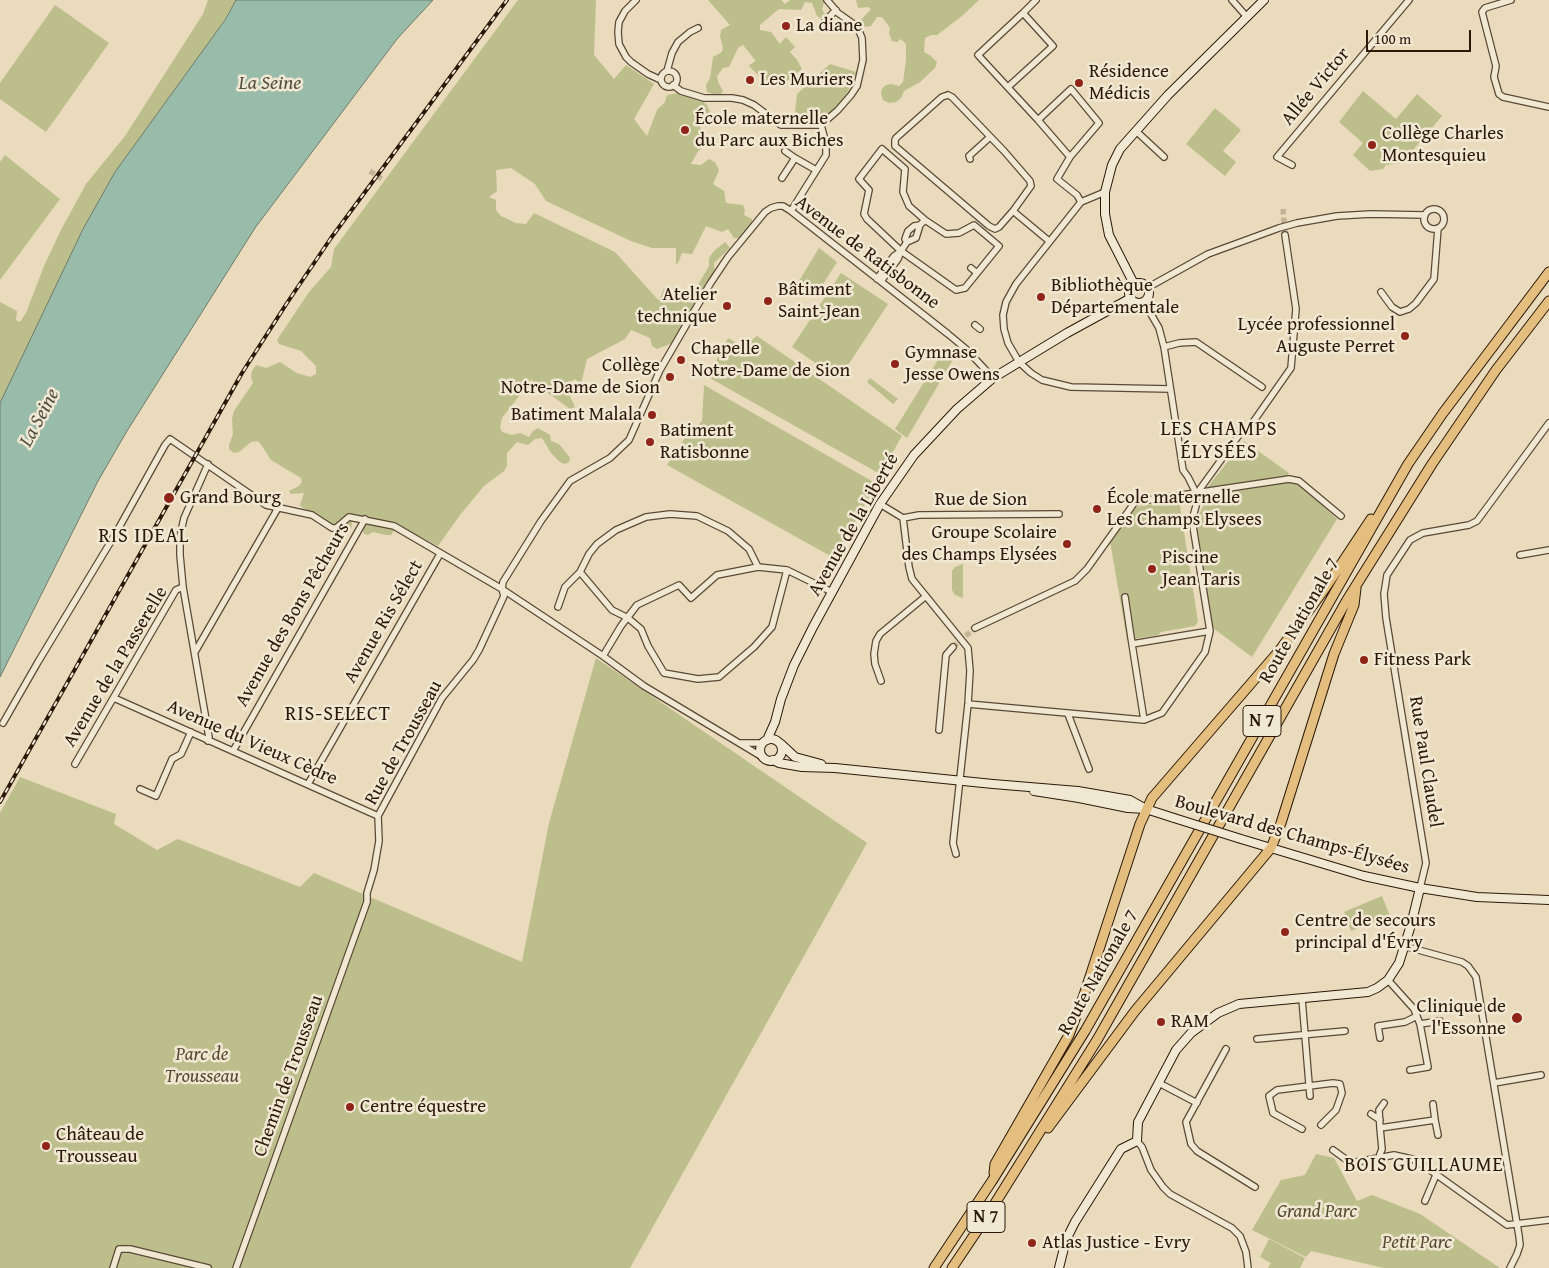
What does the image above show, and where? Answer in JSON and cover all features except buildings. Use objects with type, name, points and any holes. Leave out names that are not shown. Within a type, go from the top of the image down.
[{"type":"main road","name":"Route Nationale 7","points":[[992,1181],[1086,1031],[1408,464],[1481,360],[1549,272]]},
{"type":"main road","name":"Route Nationale 7","points":[[1019,1166],[1097,1040],[1356,587],[1432,464],[1496,370],[1549,301]]},
{"type":"main road","points":[[992,1181],[995,1164],[1069,1035],[1146,810],[1152,798],[1279,651],[1326,587],[1408,464]]},
{"type":"main road","points":[[1019,1166],[1135,1011],[1271,848],[1281,824],[1334,654],[1354,605],[1356,587]]},
{"type":"main road","name":"N 7","points":[[952,1268],[1019,1166]]},
{"type":"main road","name":"N 7","points":[[934,1268],[992,1181]]},
{"type":"street","points":[[636,0],[624,11],[618,32],[619,44],[631,62],[648,74],[661,80],[666,86],[673,85],[681,91],[704,98],[743,100],[754,105],[781,125],[821,125],[851,95],[860,75],[862,38],[859,31],[826,0]]},
{"type":"street","points":[[1036,0],[978,55],[1070,157]]},
{"type":"street","points":[[1232,0],[1247,17]]},
{"type":"street","points":[[1134,284],[1109,235],[1105,214],[1105,192],[1112,165],[1120,149],[1168,95],[1264,0]]},
{"type":"street","name":"Allée Victor","points":[[1292,165],[1277,157],[1409,0]]},
{"type":"street","points":[[1511,0],[1485,8],[1482,12],[1496,66],[1494,77],[1500,94],[1503,97],[1549,107]]},
{"type":"street","points":[[825,21],[836,10]]},
{"type":"street","points":[[1008,87],[1053,46],[1023,13]]},
{"type":"street","points":[[667,72],[672,53],[678,42],[698,28]]},
{"type":"street","points":[[661,80],[662,74],[672,72],[676,78],[673,85]]},
{"type":"street","points":[[1038,120],[1071,89],[1099,123],[1070,157],[1057,179],[1077,195],[1082,202]]},
{"type":"street","points":[[948,95],[952,97],[1030,181],[1031,186],[1012,211],[998,227],[993,228],[989,226],[897,150],[894,143],[896,138],[942,97],[948,95]]},
{"type":"street","points":[[791,211],[826,155],[821,125]]},
{"type":"street","points":[[1136,131],[1164,157]]},
{"type":"street","points":[[970,159],[969,156],[990,137]]},
{"type":"street","points":[[882,149],[905,169],[903,192],[909,206],[923,223],[946,234],[959,233],[974,225],[999,246],[965,288],[956,290],[948,280],[901,251],[864,214],[869,190],[859,179],[882,149]]},
{"type":"street","points":[[785,152],[816,170]]},
{"type":"street","points":[[782,178],[795,158]]},
{"type":"street","points":[[1105,192],[1082,202],[1016,284],[1006,302],[1003,315],[1004,329],[1008,342],[1019,362],[1042,380],[1071,387],[1170,389]]},
{"type":"street","name":"Avenue de Ratisbonne","points":[[502,589],[503,582],[570,481],[610,458],[629,440],[660,370],[710,284],[728,257],[765,212],[771,208],[784,206],[810,221],[879,280],[966,349],[993,378]]},
{"type":"street","points":[[1381,292],[1392,307],[1400,312],[1409,309],[1416,303],[1434,280],[1438,228],[1443,223],[1441,212],[1430,210],[1424,219],[1427,226],[1438,228]]},
{"type":"street","points":[[1012,211],[1049,241]]},
{"type":"street","points":[[1147,288],[1208,254],[1297,223],[1337,216],[1371,214],[1425,215]]},
{"type":"street","points":[[879,280],[894,256],[901,251],[907,242],[916,238],[923,223]]},
{"type":"street","points":[[907,242],[905,239],[908,231],[914,226],[923,223]]},
{"type":"street","points":[[1251,425],[1291,368],[1296,309],[1285,234]]},
{"type":"street","points":[[971,268],[977,273]]},
{"type":"street","points":[[1134,284],[1142,284],[1147,288],[1148,297],[1144,302],[1136,303],[1130,298],[1130,290],[1134,284]]},
{"type":"street","name":"Avenue de la Liberté","points":[[765,741],[776,722],[782,698],[794,665],[880,504],[904,467],[928,438],[957,409],[993,378],[1130,298]]},
{"type":"street","points":[[1144,302],[1159,328],[1164,347],[1183,470],[1198,491]]},
{"type":"street","points":[[948,334],[952,328]]},
{"type":"street","points":[[1164,347],[1179,343],[1196,342],[1262,387]]},
{"type":"street","name":"Rue Paul Claudel","points":[[1420,888],[1426,864],[1386,618],[1384,594],[1387,575],[1410,540],[1423,533],[1469,525],[1477,521],[1549,423]]},
{"type":"street","points":[[968,704],[1144,720],[1162,713],[1205,652],[1209,640],[1210,631],[1192,520],[1198,491],[1242,431]]},
{"type":"street","points":[[4,723],[170,439],[261,502],[278,508],[312,515],[332,528],[336,528],[349,517],[394,526],[502,589],[603,656],[644,686],[764,758],[772,760],[781,754],[780,743],[773,739],[741,743]]},
{"type":"street","points":[[208,464],[184,518],[180,536],[183,587],[208,740]]},
{"type":"street","points":[[975,628],[1074,581],[1087,569],[1135,502],[1198,491],[1289,479],[1298,481],[1341,516]]},
{"type":"street","points":[[880,504],[903,518],[912,579],[968,648],[970,671],[968,704],[953,844],[956,854]]},
{"type":"street","points":[[195,652],[278,508]]},
{"type":"street","points":[[558,607],[565,587],[580,572],[589,554],[597,544],[616,530],[646,517],[670,514],[697,516],[728,531],[749,548],[758,567]]},
{"type":"street","name":"Rue de Sion","points":[[903,518],[919,515],[1059,514]]},
{"type":"street","name":"Avenue des Bons Pêcheurs","points":[[233,751],[365,519]]},
{"type":"street","points":[[1520,555],[1549,550]]},
{"type":"street","name":"Avenue Ris Sélect","points":[[308,784],[440,554]]},
{"type":"street","points":[[603,656],[621,626],[638,605],[680,585],[691,598],[717,575],[758,567],[787,570],[832,592]]},
{"type":"street","points":[[580,572],[612,610],[628,618],[641,629],[648,646],[664,673],[698,679],[719,677],[754,647],[772,627],[787,570]]},
{"type":"street","name":"Avenue de la Passerelle","points":[[75,764],[176,590],[183,587]]},
{"type":"street","name":"Rue de Trousseau","points":[[367,893],[374,870],[379,841],[378,816],[442,698],[479,650],[504,596],[502,589]]},
{"type":"street","points":[[881,680],[875,664],[876,642],[880,634],[926,596]]},
{"type":"street","points":[[1125,597],[1144,720]]},
{"type":"street","points":[[1132,644],[1210,631]]},
{"type":"street","points":[[939,730],[946,656],[954,647]]},
{"type":"street","name":"Avenue du Vieux Cèdre","points":[[114,698],[378,816]]},
{"type":"street","points":[[1068,714],[1089,769]]},
{"type":"street","name":"Avenue de la Liberté","points":[[776,722],[780,743]]},
{"type":"street","points":[[140,790],[156,796],[172,759],[181,754],[191,732]]},
{"type":"street","points":[[764,758],[760,750],[765,741]]},
{"type":"street","name":"Boulevard des Champs-Élysées","points":[[780,743],[795,757],[835,768]]},
{"type":"street","name":"Boulevard des Champs-Élysées","points":[[772,760],[779,763],[802,766],[1078,791],[1130,800],[1146,810],[1364,876],[1420,888],[1477,897],[1549,900]]},
{"type":"street","points":[[1248,1268],[1246,1252],[1240,1236],[1232,1228],[1170,1194],[1162,1187],[1151,1170],[1142,1147],[1137,1141],[1138,1122],[1180,1046],[1191,1033],[1218,1013],[1239,1004],[1368,992],[1388,980],[1400,963],[1420,888]]},
{"type":"street","name":"Chemin de Trousseau","points":[[236,1268],[367,902],[367,893]]},
{"type":"street","points":[[1404,946],[1462,962],[1472,972],[1478,984],[1520,1245],[1510,1268]]},
{"type":"street","points":[[1388,980],[1418,1016],[1420,1024],[1428,1067],[1410,1070]]},
{"type":"street","points":[[1302,999],[1310,1096]]},
{"type":"street","points":[[1380,1038],[1378,1026],[1405,1022],[1418,1016]]},
{"type":"street","points":[[1420,1024],[1440,1021]]},
{"type":"street","points":[[1257,1039],[1345,1031]]},
{"type":"street","points":[[1226,1049],[1186,1122],[1191,1144],[1197,1151],[1255,1187]]},
{"type":"street","points":[[1494,1082],[1541,1075]]},
{"type":"street","points":[[1159,1083],[1197,1103]]},
{"type":"street","points":[[1302,1129],[1273,1113],[1269,1096],[1276,1090],[1333,1083],[1340,1084],[1342,1094],[1336,1110],[1321,1125]]},
{"type":"street","points":[[1379,1157],[1382,1149],[1380,1110],[1384,1103]]},
{"type":"street","points":[[1433,1104],[1438,1135]]},
{"type":"street","points":[[1371,1114],[1380,1120]]},
{"type":"street","points":[[1380,1128],[1435,1120]]},
{"type":"street","points":[[1059,1268],[1066,1240],[1075,1222],[1121,1149],[1137,1141]]},
{"type":"street","points":[[1333,1150],[1351,1163],[1394,1155],[1416,1160],[1507,1225],[1549,1220]]},
{"type":"street","points":[[1424,1201],[1436,1175]]},
{"type":"street","points":[[113,1268],[119,1250],[130,1249],[208,1268]]},
{"type":"green space","points":[[208,0],[236,0],[0,403],[0,302],[17,311],[16,320],[20,322],[26,313],[44,266],[61,230],[86,184],[125,136],[203,14]]},
{"type":"green space","points":[[518,0],[596,0],[594,55],[614,79],[626,65],[654,84],[634,119],[647,136],[657,110],[665,102],[667,95],[684,92],[699,98],[707,105],[710,112],[709,123],[703,121],[700,128],[707,137],[707,141],[691,164],[701,165],[709,159],[715,162],[719,170],[713,184],[724,191],[726,203],[743,205],[744,215],[752,219],[752,224],[750,230],[739,238],[734,238],[728,229],[722,232],[706,226],[692,254],[682,253],[676,264],[676,248],[652,248],[631,241],[546,201],[535,184],[511,168],[496,170],[497,191],[489,197],[496,200],[496,210],[501,216],[516,223],[526,224],[534,213],[615,252],[659,301],[664,288],[675,293],[692,295],[709,266],[709,258],[714,251],[725,242],[730,248],[714,263],[715,274],[675,342],[657,349],[652,346],[650,338],[631,330],[625,339],[587,359],[581,384],[575,379],[570,382],[568,392],[575,407],[570,409],[533,382],[532,379],[502,418],[500,427],[502,432],[512,435],[520,433],[529,437],[538,428],[550,435],[551,441],[559,444],[568,455],[570,458],[569,462],[565,464],[560,462],[551,453],[542,438],[535,439],[528,445],[517,442],[507,453],[507,466],[504,471],[484,486],[438,546],[398,525],[391,535],[373,532],[368,535],[364,534],[359,518],[353,518],[351,529],[347,531],[318,518],[300,505],[304,493],[291,494],[289,491],[299,486],[302,482],[301,478],[271,460],[260,443],[257,441],[251,442],[239,452],[234,453],[229,449],[233,434],[232,419],[234,411],[253,383],[252,371],[256,365],[266,368],[280,362],[297,373],[310,377],[316,374],[316,366],[301,351],[279,344],[277,340],[309,292],[331,267],[334,249]]},
{"type":"green space","points":[[708,0],[781,0],[785,4],[790,0],[823,0],[822,9],[826,16],[820,18],[817,16],[812,3],[805,2],[801,10],[779,9],[760,25],[760,30],[771,32],[780,44],[786,37],[795,47],[790,52],[802,69],[789,80],[770,87],[749,65],[756,61],[743,45],[738,48],[729,67],[723,68],[717,76],[723,91],[720,95],[707,92],[706,85],[710,78],[713,57],[722,52],[721,30],[730,25]]},
{"type":"green space","points":[[856,0],[979,0],[937,35],[925,38],[924,52],[937,62],[935,68],[920,82],[904,91],[901,98],[896,102],[889,103],[883,100],[882,89],[886,85],[891,84],[899,86],[903,82],[906,44],[901,39],[897,42],[892,41],[889,33],[890,28],[882,17],[877,17],[871,26],[866,27],[861,24],[860,21],[871,9],[868,7],[858,8]]},
{"type":"green space","points":[[55,5],[109,43],[46,132],[0,99],[0,83]]},
{"type":"green space","points":[[830,64],[856,72],[845,99],[825,117],[794,122],[797,94]]},
{"type":"green space","points":[[1363,91],[1396,119],[1417,94],[1442,116],[1402,163],[1386,165],[1383,169],[1370,171],[1353,155],[1363,143],[1339,122]]},
{"type":"green space","points":[[1215,108],[1241,130],[1223,151],[1236,162],[1225,176],[1186,144]]},
{"type":"green space","points":[[5,155],[60,199],[0,280],[0,162]]},
{"type":"green space","points":[[819,248],[837,262],[815,297],[796,286]]},
{"type":"green space","points":[[841,273],[888,304],[839,379],[792,347]]},
{"type":"green space","points":[[757,336],[902,436],[880,474],[708,377],[728,338],[745,348]]},
{"type":"green space","points":[[946,347],[957,353],[907,438],[895,429]]},
{"type":"green space","points":[[870,378],[898,399],[893,404],[867,382]]},
{"type":"green space","points":[[704,385],[877,484],[834,558],[667,465],[685,438],[702,421]]},
{"type":"green space","points":[[1244,441],[1289,473],[1287,477],[1206,489]]},
{"type":"green space","points":[[1282,482],[1293,482],[1304,488],[1337,519],[1252,657],[1213,628],[1196,520],[1203,507],[1202,496]]},
{"type":"green space","name":"Piscine Jean Taris","points":[[1179,499],[1198,622],[1195,626],[1127,640],[1110,541],[1137,507]]},
{"type":"green space","points":[[963,564],[963,598],[955,595],[952,590],[952,571],[955,567]]},
{"type":"green space","name":"Parc de Trousseau","points":[[596,658],[867,843],[630,1268],[0,1268],[0,813],[20,777],[116,814],[114,824],[157,850],[178,839],[300,887],[314,873],[522,962],[549,823]]},
{"type":"green space","points":[[1382,896],[1390,916],[1351,931],[1344,912]]},
{"type":"green space","name":"Grand Parc","points":[[1316,1154],[1334,1158],[1357,1201],[1372,1195],[1420,1214],[1500,1268],[1384,1268],[1311,1251],[1306,1257],[1252,1230],[1281,1180],[1305,1175]]},
{"type":"green space","points":[[1269,1239],[1305,1258],[1300,1268],[1268,1268],[1271,1263],[1260,1257]]},
{"type":"water","name":"La Seine","points":[[236,0],[433,0],[397,39],[255,228],[127,431],[98,481],[0,677],[0,403],[83,229],[115,172],[225,20]]},
{"type":"tunnel","points":[[370,171],[382,179]]},
{"type":"tunnel","points":[[1283,209],[1285,235]]},
{"type":"tunnel","points":[[953,647],[975,628]]},
{"type":"railway","points":[[0,802],[242,373],[331,238],[507,0]]},
{"type":"place","name":"La diane","points":[[786,26]]},
{"type":"place","name":"Les Muriers","points":[[750,80]]},
{"type":"place","name":"Résidence Médicis","points":[[1079,83]]},
{"type":"place","name":"École maternelle du Parc aux Biches","points":[[685,130]]},
{"type":"place","name":"Collège Charles Montesquieu","points":[[1372,145]]},
{"type":"place","name":"Bibliothèque Départementale","points":[[1041,297]]},
{"type":"place","name":"Bâtiment Saint-Jean","points":[[768,301]]},
{"type":"place","name":"Atelier technique","points":[[727,306]]},
{"type":"place","name":"Lycée professionnel Auguste Perret","points":[[1405,336]]},
{"type":"place","name":"Chapelle Notre-Dame de Sion","points":[[681,360]]},
{"type":"place","name":"Gymnase Jesse Owens","points":[[895,364]]},
{"type":"place","name":"Collège Notre-Dame de Sion","points":[[670,377]]},
{"type":"place","name":"Batiment Malala","points":[[652,415]]},
{"type":"place","name":"Batiment Ratisbonne","points":[[650,442]]},
{"type":"place","name":"Grand Bourg","points":[[169,498]]},
{"type":"place","name":"École maternelle Les Champs Elysees","points":[[1097,509]]},
{"type":"place","name":"Groupe Scolaire des Champs Elysées","points":[[1067,544]]},
{"type":"place","name":"Piscine Jean Taris","points":[[1152,569]]},
{"type":"place","name":"Fitness Park","points":[[1364,660]]},
{"type":"place","name":"Centre de secours principal d'Évry","points":[[1285,932]]},
{"type":"place","name":"Clinique de l'Essonne","points":[[1517,1018]]},
{"type":"place","name":"RAM","points":[[1161,1022]]},
{"type":"place","name":"Centre équestre","points":[[350,1107]]},
{"type":"place","name":"Château de Trousseau","points":[[46,1146]]},
{"type":"place","name":"Atlas Justice - Evry","points":[[1032,1243]]},
{"type":"district","name":"LES CHAMPS ÉLYSÉES","points":[[1219,442]]},
{"type":"district","name":"RIS IDEAL","points":[[144,537]]},
{"type":"district","name":"RIS-SELECT","points":[[338,715]]},
{"type":"district","name":"BOIS GUILLAUME","points":[[1424,1166]]},
{"type":"park label","name":"Petit Parc","points":[[1417,1243]]}]
